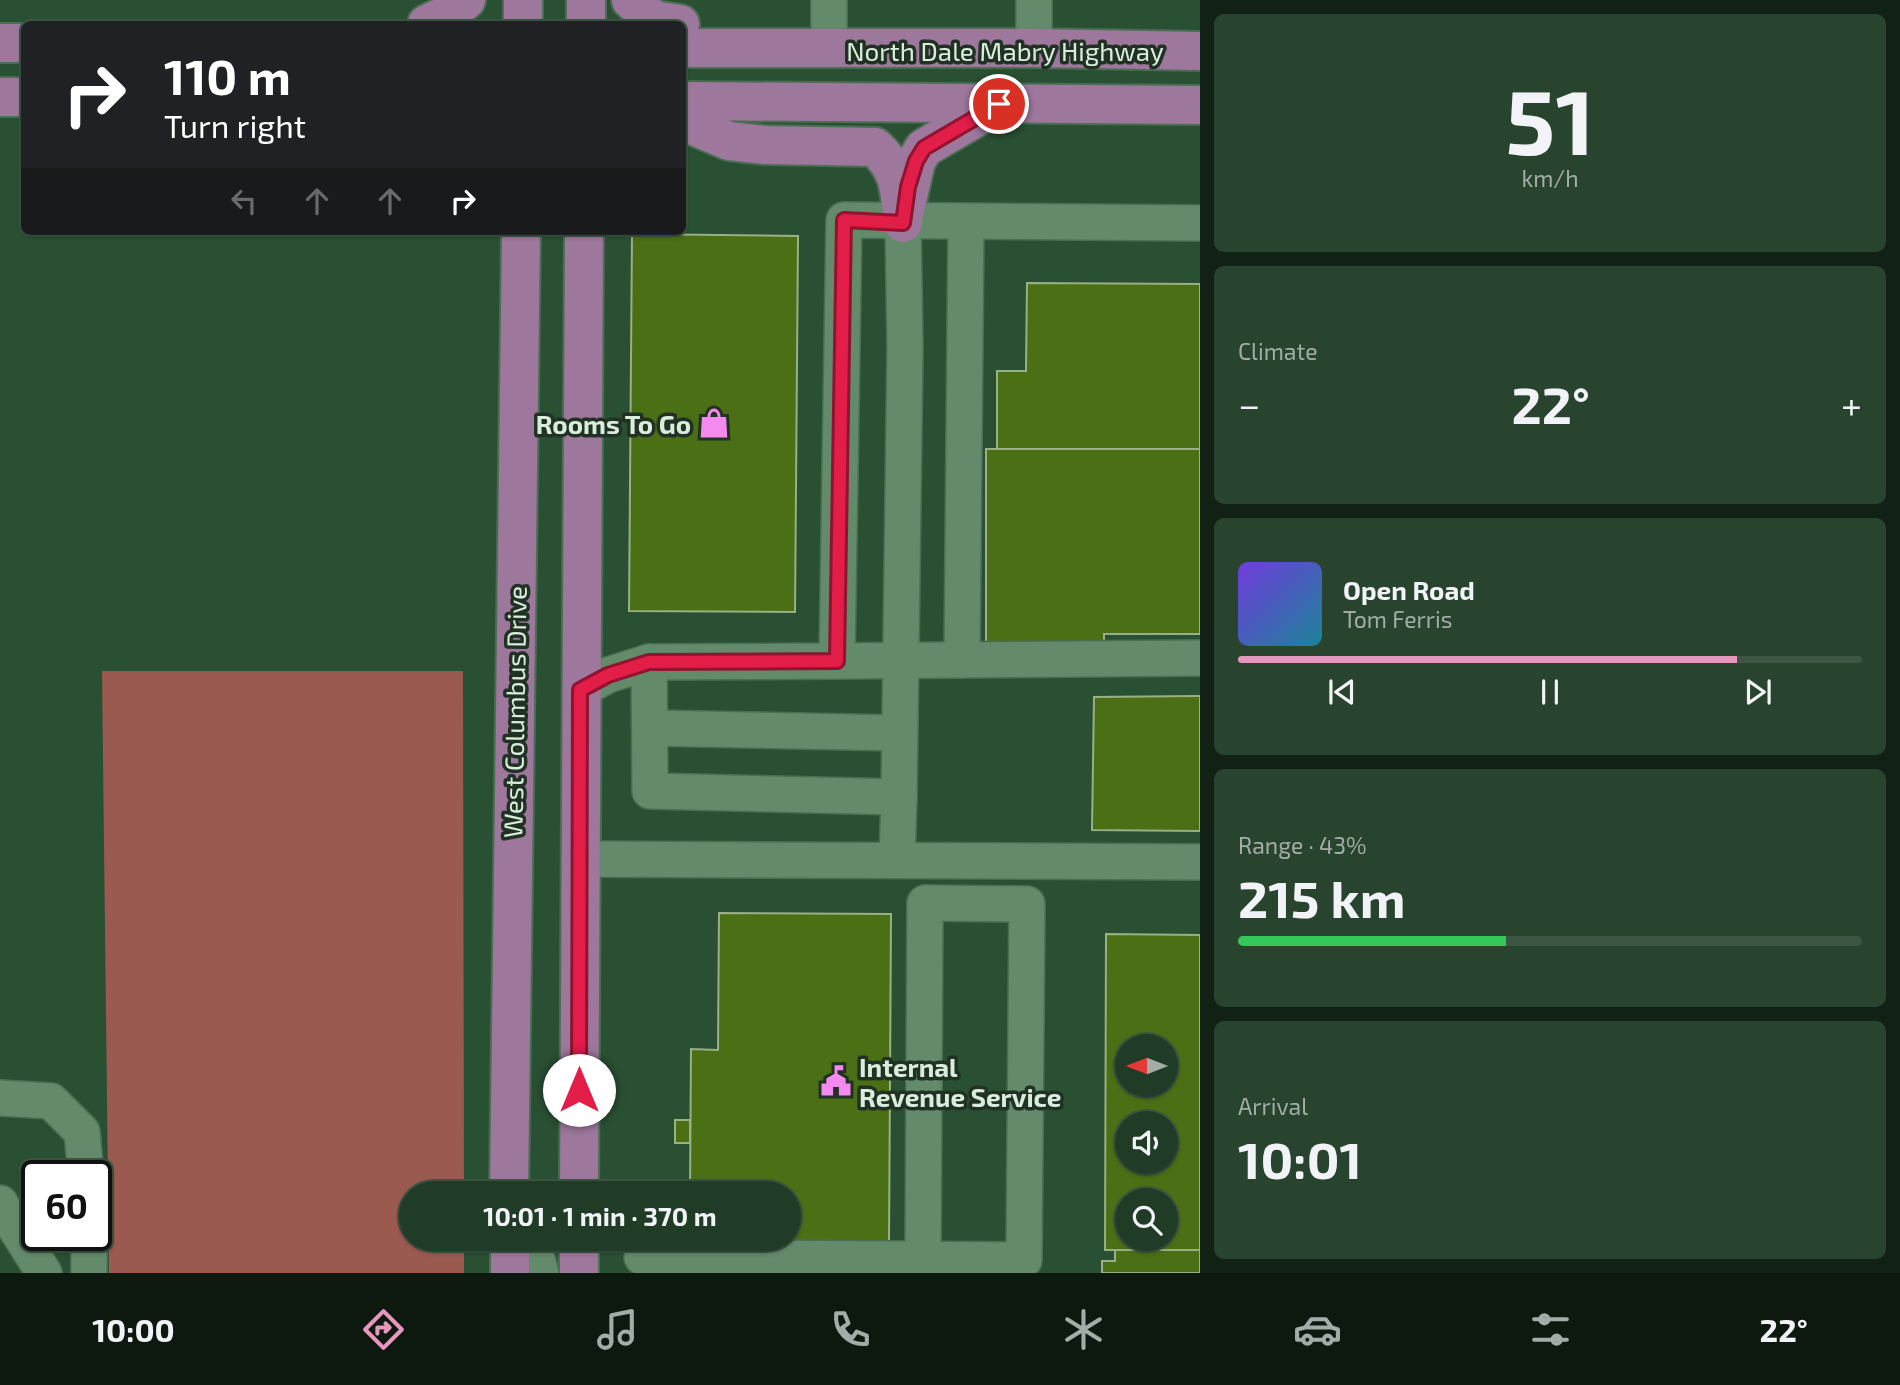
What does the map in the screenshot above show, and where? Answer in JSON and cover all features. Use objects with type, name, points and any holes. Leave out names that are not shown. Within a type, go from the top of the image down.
[{"type":"main road","points":[[433,21],[466,0]]},
{"type":"main road","points":[[523,0],[523,21]]},
{"type":"main road","points":[[586,0],[586,21]]},
{"type":"main road","points":[[631,0],[654,20],[659,21]]},
{"type":"main road","points":[[686,26],[819,48]]},
{"type":"main road","points":[[0,43],[21,43]]},
{"type":"main road","points":[[686,48],[819,48]]},
{"type":"main road","name":"North Dale Mabry Highway","points":[[819,48],[1200,51]]},
{"type":"main road","points":[[0,97],[21,97]]},
{"type":"main road","name":"North Dale Mabry Highway","points":[[686,101],[1200,105]]},
{"type":"main road","points":[[903,223],[908,187],[916,161],[924,148],[999,104]]},
{"type":"main road","points":[[686,123],[729,141],[766,145],[875,147],[888,159],[896,176],[903,223]]},
{"type":"main road","points":[[507,235],[520,292]]},
{"type":"main road","name":"West Columbus Drive","points":[[512,1181],[521,235]]},
{"type":"main road","points":[[579,1181],[584,235]]},
{"type":"main road","points":[[510,1251],[510,1273]]},
{"type":"main road","points":[[579,1251],[579,1273]]},
{"type":"street","points":[[819,48],[829,0]]},
{"type":"street","points":[[1034,0],[1034,48]]},
{"type":"street","points":[[837,661],[844,220],[903,223],[1200,223]]},
{"type":"street","points":[[897,860],[905,347],[903,223]]},
{"type":"street","points":[[962,660],[966,223]]},
{"type":"street","points":[[580,690],[608,675],[649,662],[1200,658]]},
{"type":"street","points":[[649,662],[650,790],[899,797]]},
{"type":"street","points":[[650,728],[899,733]]},
{"type":"street","points":[[579,859],[1200,862]]},
{"type":"street","points":[[642,1257],[1024,1260],[1027,904],[925,903],[923,1259]]},
{"type":"street","points":[[0,1098],[51,1101],[82,1132],[85,1160]]},
{"type":"street","points":[[0,1203],[44,1273]]},
{"type":"street","points":[[89,1251],[89,1273]]},
{"type":"street","points":[[535,1251],[541,1273]]},
{"type":"shaded area","points":[[102,671],[463,671],[464,1181],[399,1181],[399,1251],[464,1251],[464,1273],[109,1273],[109,1251],[112,1251],[112,1160],[108,1160]]},
{"type":"building","name":"Rooms To Go","points":[[632,235],[798,236],[795,612],[629,611]]},
{"type":"building","points":[[1027,283],[1200,284],[1200,449],[997,449],[997,371],[1026,371]]},
{"type":"building","points":[[986,449],[1200,449],[1200,634],[1104,634],[1104,642],[986,642]]},
{"type":"building","points":[[1200,696],[1200,831],[1092,830],[1094,697]]},
{"type":"building","points":[[719,913],[891,914],[889,1242],[801,1242],[801,1181],[690,1181],[691,1049],[718,1050]]},
{"type":"building","points":[[1106,934],[1200,935],[1200,1250],[1178,1250],[1178,1188],[1115,1188],[1115,1250],[1105,1250]]},
{"type":"building","points":[[675,1120],[690,1120],[690,1143],[675,1143]]},
{"type":"building","points":[[1200,1250],[1200,1273],[1102,1273],[1102,1261],[1115,1261],[1115,1251]]},
{"type":"place","name":"Rooms To Go","points":[[714,423]]},
{"type":"place","name":"Internal Revenue Service","points":[[836,1081]]},
{"type":"route","points":[[579,1090],[580,690],[608,675],[649,662],[837,661],[844,220],[903,223],[908,187],[916,161],[924,148],[999,104]]}]
